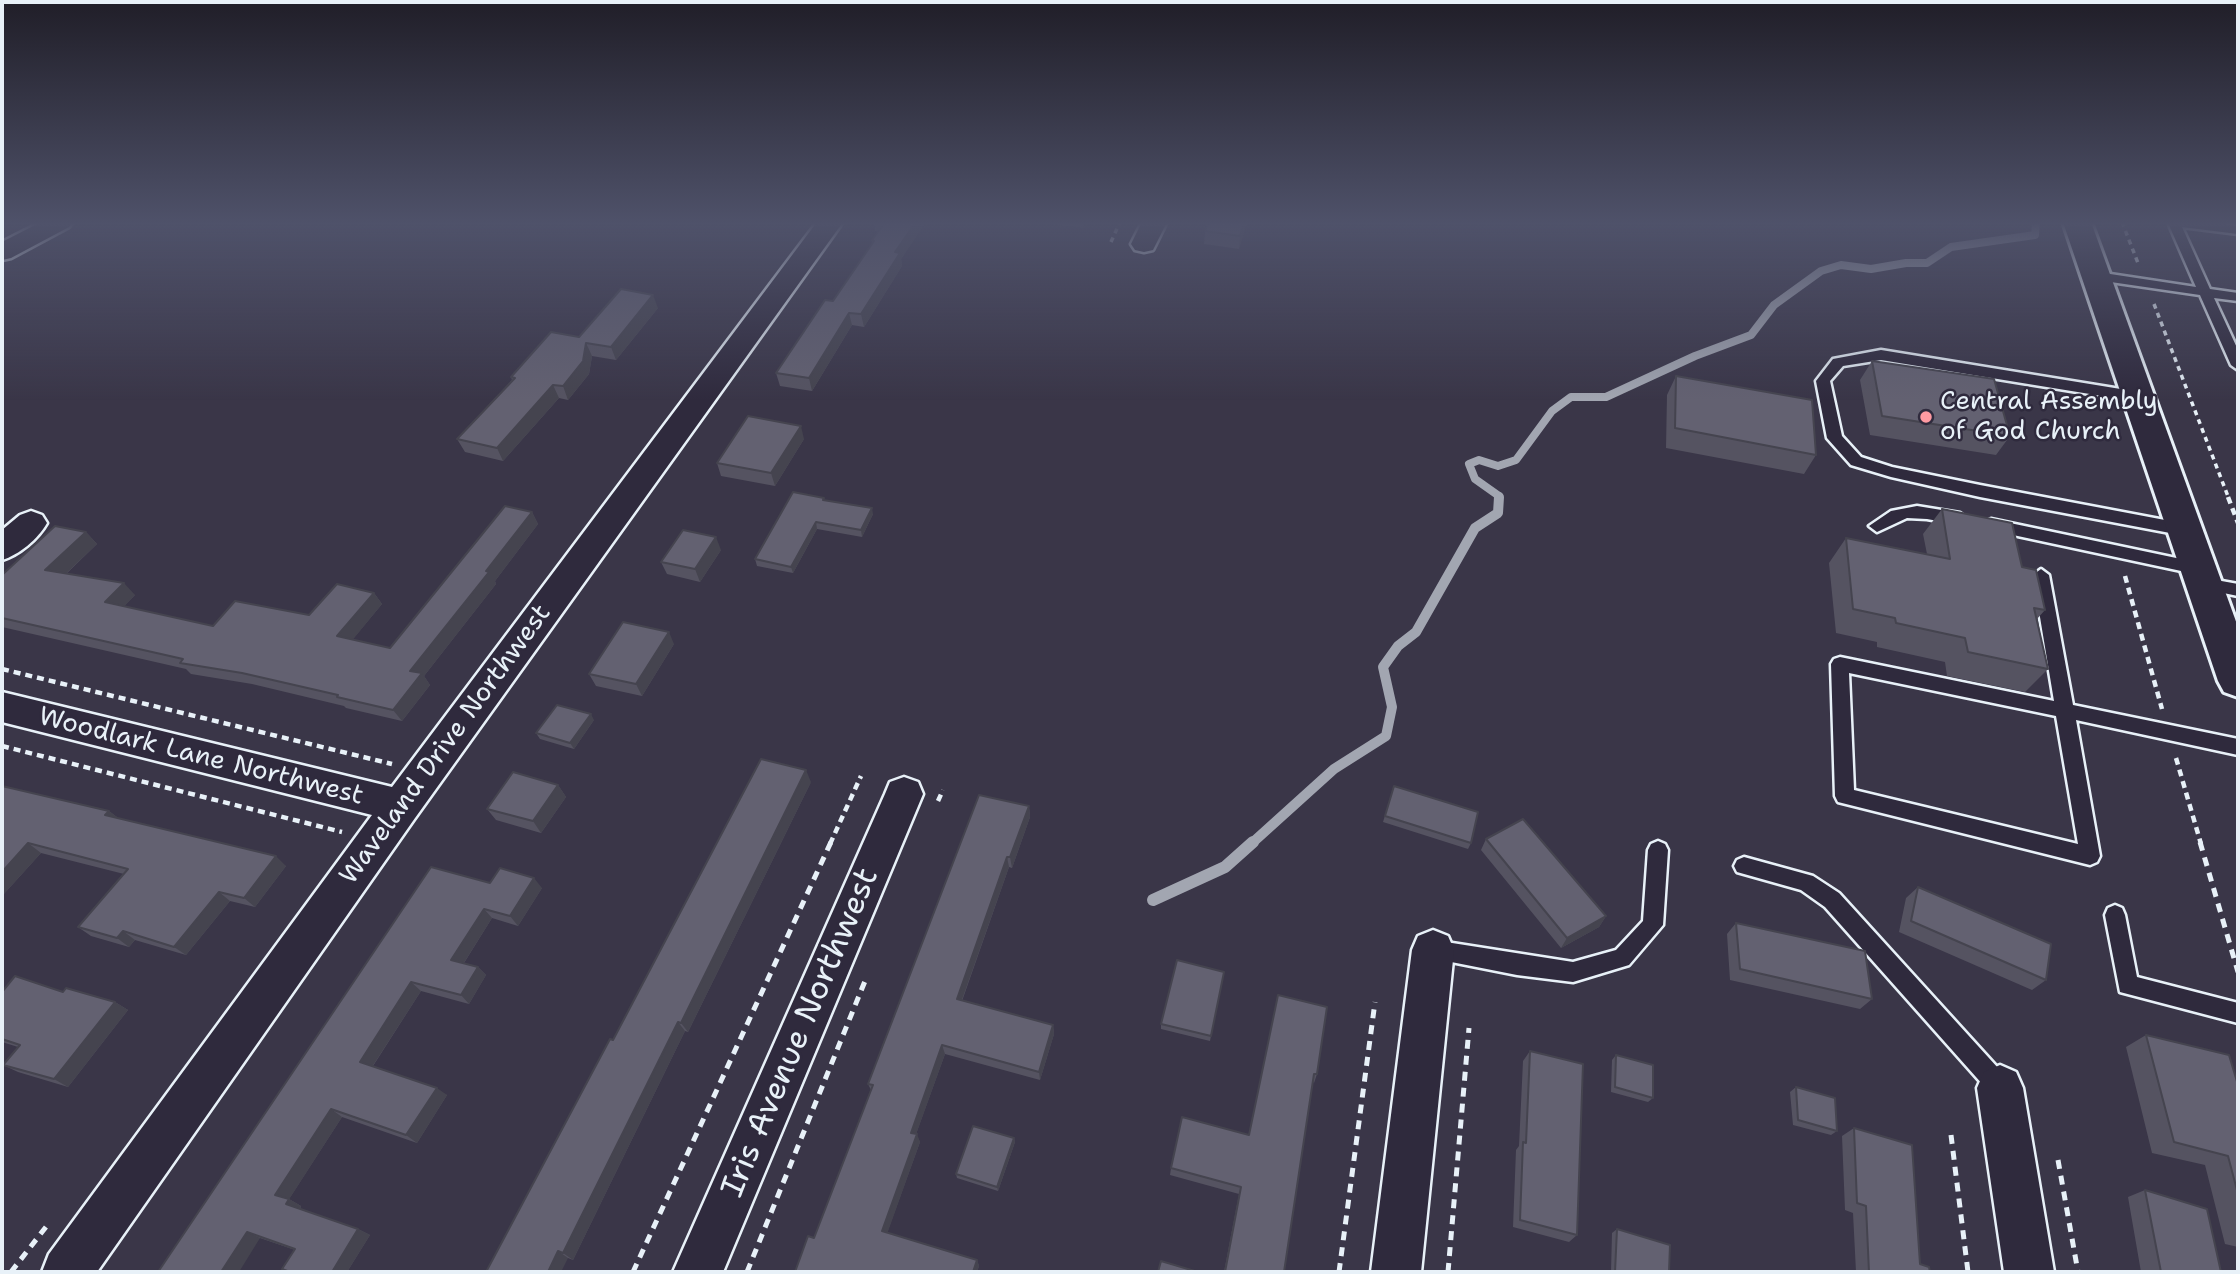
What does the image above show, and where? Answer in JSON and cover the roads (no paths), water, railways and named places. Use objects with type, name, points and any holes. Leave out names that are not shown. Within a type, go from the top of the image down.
[{"type":"main road","points":[[2099,281],[2238,681]]},
{"type":"street","name":"Waveland Drive Northwest","points":[[67,1272],[401,806],[786,281]]},
{"type":"street","points":[[2,548],[31,523]]},
{"type":"street","name":"Woodlark Lane Northwest","points":[[2,708],[401,806]]},
{"type":"street","name":"Iris Avenue Northwest","points":[[698,1272],[928,796]]},
{"type":"street","points":[[1395,1272],[1433,950]]},
{"type":"street","points":[[2000,1088],[2029,1272]]},
{"type":"lane","points":[[2135,281],[2238,298]]},
{"type":"lane","points":[[2201,281],[2238,365]]},
{"type":"lane","points":[[2139,397],[1881,355],[1838,362],[1823,381],[1835,438],[1856,461],[1891,472],[1967,488],[2186,530]]},
{"type":"lane","points":[[1877,526],[1890,515],[1905,511],[1915,512],[2061,538],[2202,576],[2238,590]]},
{"type":"lane","points":[[2041,575],[2064,712],[2090,856],[1844,796],[1840,664],[2064,712],[2238,747]]},
{"type":"lane","points":[[1433,950],[1573,972],[1622,958],[1653,925],[1658,850]]},
{"type":"lane","points":[[1745,866],[1806,882],[1832,900],[2000,1088]]},
{"type":"lane","points":[[2115,915],[2128,985],[2238,1013]]},
{"type":"waterway","points":[[1499,497],[1475,479],[1469,464],[1479,460],[1498,466],[1516,460],[1552,411],[1571,397],[1606,397],[1695,356],[1751,335],[1774,305],[1807,281]]},
{"type":"waterway","points":[[1251,844],[1334,769],[1386,736],[1392,707],[1383,667],[1398,646],[1416,632],[1475,528],[1498,513],[1499,497]]},
{"type":"waterway","points":[[1153,900],[1225,867],[1253,842]]},
{"type":"place","name":"Central Assembly of God Church","points":[[1926,417]]}]
